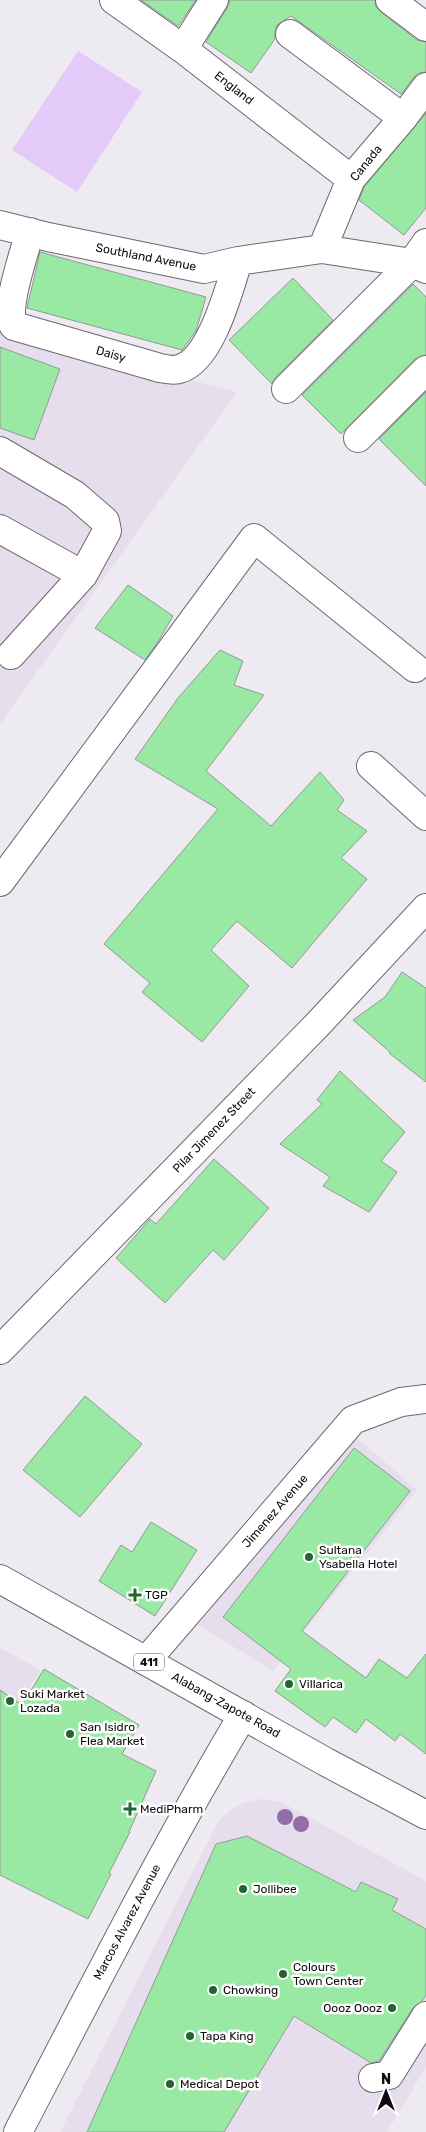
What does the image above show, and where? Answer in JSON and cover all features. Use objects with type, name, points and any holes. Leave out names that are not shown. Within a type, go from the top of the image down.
[{"type":"main road","name":"England","points":[[114,0],[182,48],[351,179]]},
{"type":"main road","points":[[182,48],[214,0]]},
{"type":"main road","points":[[390,0],[426,27]]},
{"type":"main road","points":[[290,34],[403,118]]},
{"type":"main road","name":"Canada","points":[[322,249],[351,179],[403,118],[426,87]]},
{"type":"main road","name":"Southland Avenue","points":[[0,224],[204,268],[238,261],[322,249],[421,258]]},
{"type":"main road","name":"Daisy","points":[[30,232],[10,307],[11,320],[14,326],[160,368],[178,370],[188,366],[197,358],[224,305],[238,261]]},
{"type":"main road","points":[[286,389],[421,258]]},
{"type":"main road","points":[[358,438],[426,370]]},
{"type":"main road","points":[[0,452],[75,495],[105,521],[107,531],[83,575],[4,658]]},
{"type":"main road","points":[[0,528],[83,575]]},
{"type":"main road","points":[[0,882],[254,538],[415,668]]},
{"type":"main road","points":[[371,766],[426,816]]},
{"type":"main road","name":"Pilar Jimenez Street","points":[[0,1350],[319,1023],[426,908]]},
{"type":"main road","name":"Jimenez Avenue","points":[[146,1661],[353,1420],[401,1402],[426,1400]]},
{"type":"main road","name":"Alabang-Zapote Road","points":[[0,1579],[326,1762],[426,1815]]},
{"type":"main road","name":"Marcos Alvarez Avenue","points":[[18,2132],[148,1882],[201,1784],[243,1715]]},
{"type":"main road","points":[[373,2078],[390,2075],[426,2016]]},
{"type":"shaded area","points":[[78,51],[142,92],[77,192],[12,150]]},
{"type":"shaded area","points":[[0,329],[237,392],[0,724]]},
{"type":"shaded area","name":"Sultana Ysabella Hotel","points":[[355,1436],[417,1490],[273,1671],[198,1625]]},
{"type":"shaded area","name":"Suki Market Lozada","points":[[0,1648],[41,1670],[0,1733]]},
{"type":"shaded area","name":"Colours Town Center","points":[[262,1799],[281,1802],[426,1881],[426,2067],[387,2132],[60,2132],[218,1822],[232,1809],[245,1802]]},
{"type":"building","points":[[141,0],[196,0],[178,26]]},
{"type":"building","points":[[230,0],[375,0],[376,7],[381,12],[417,40],[426,42],[426,72],[419,73],[414,77],[401,94],[291,16],[277,25],[275,39],[251,73],[206,42]]},
{"type":"building","points":[[426,113],[426,208],[404,235],[359,200],[364,187]]},
{"type":"building","points":[[40,252],[206,297],[196,331],[182,350],[27,308]]},
{"type":"building","points":[[293,278],[333,320],[275,378],[272,384],[229,340]]},
{"type":"building","points":[[413,284],[426,297],[426,355],[415,359],[341,434],[302,395]]},
{"type":"building","points":[[0,347],[60,369],[34,440],[0,428]]},
{"type":"building","points":[[426,392],[426,486],[379,439]]},
{"type":"building","points":[[128,585],[173,616],[145,660],[95,628]]},
{"type":"building","points":[[220,650],[243,661],[234,685],[264,695],[206,771],[271,826],[320,772],[344,800],[337,810],[367,831],[341,858],[367,879],[292,968],[237,921],[211,950],[249,986],[202,1042],[142,992],[150,983],[104,944],[218,809],[135,759],[178,698]]},
{"type":"building","points":[[402,972],[426,988],[426,1082],[389,1053],[353,1020],[385,997]]},
{"type":"building","points":[[340,1071],[405,1132],[381,1161],[397,1172],[369,1212],[323,1186],[330,1177],[280,1144],[322,1104],[317,1100]]},
{"type":"building","points":[[214,1159],[269,1208],[224,1260],[213,1250],[165,1303],[116,1258],[150,1219],[156,1224]]},
{"type":"building","points":[[85,1396],[142,1444],[80,1517],[23,1470]]},
{"type":"building","name":"Sultana Ysabella Hotel","points":[[354,1448],[410,1491],[302,1631],[366,1678],[379,1659],[407,1678],[426,1654],[426,1754],[400,1734],[395,1741],[366,1719],[356,1733],[333,1717],[325,1727],[275,1691],[291,1669],[223,1617]]},
{"type":"building","points":[[151,1522],[197,1550],[155,1616],[99,1581],[121,1545],[132,1552]]},
{"type":"building","points":[[44,1669],[139,1725],[122,1754],[156,1771],[130,1832],[109,1873],[111,1874],[88,1919],[0,1875],[0,1690],[22,1705]]},
{"type":"building","name":"Colours Town Center","points":[[247,1836],[356,1892],[361,1882],[398,1899],[392,1910],[426,1929],[426,1995],[413,2008],[379,2061],[371,2063],[294,2016],[224,2132],[87,2132],[216,1844]]},
{"type":"place","name":"Sultana Ysabella Hotel","points":[[309,1557]]},
{"type":"place","name":"TGP","points":[[135,1595]]},
{"type":"place","name":"Villarica","points":[[289,1684]]},
{"type":"place","name":"Suki Market Lozada","points":[[10,1701]]},
{"type":"place","name":"San Isidro Flea Market","points":[[70,1734]]},
{"type":"place","name":"MediPharm","points":[[130,1809]]},
{"type":"place","name":"Jollibee","points":[[243,1889]]},
{"type":"place","name":"Colours Town Center","points":[[283,1974]]},
{"type":"place","name":"Chowking","points":[[213,1990]]},
{"type":"place","name":"Oooz Oooz","points":[[392,2008]]},
{"type":"place","name":"Tapa King","points":[[190,2036]]},
{"type":"place","name":"Medical Depot","points":[[170,2084]]}]
